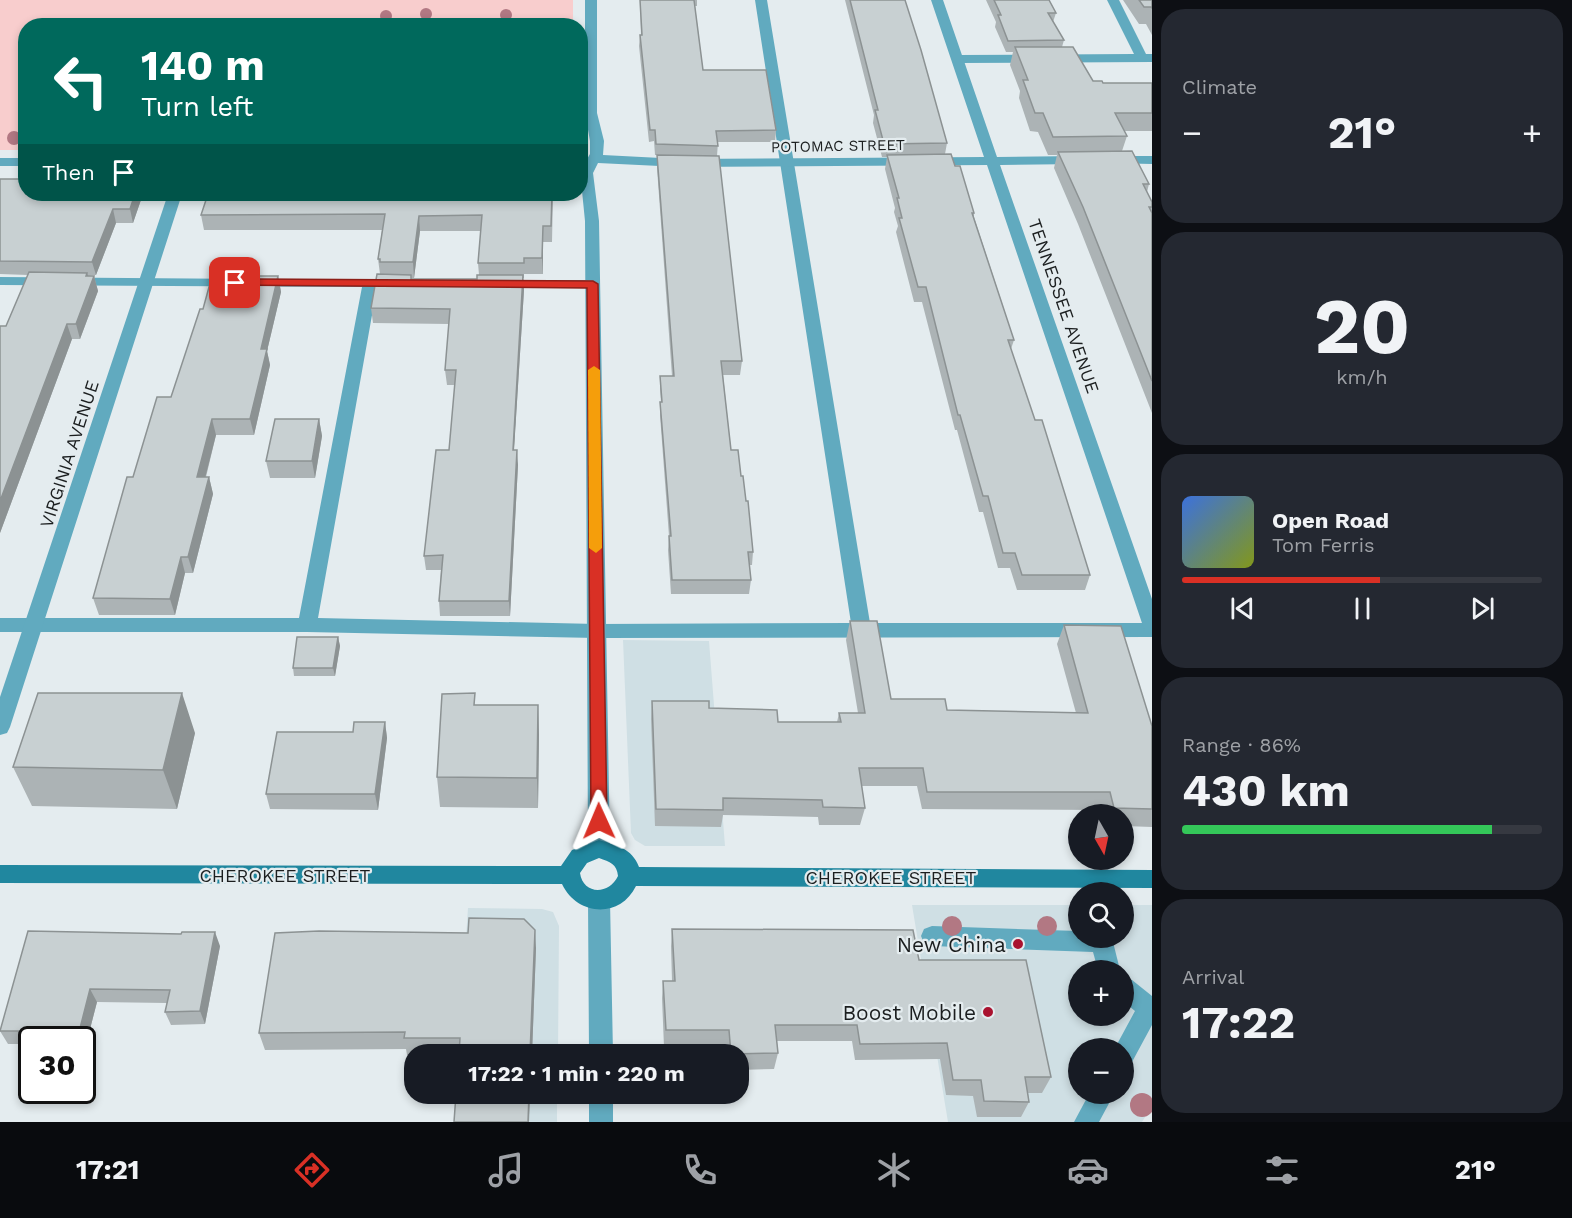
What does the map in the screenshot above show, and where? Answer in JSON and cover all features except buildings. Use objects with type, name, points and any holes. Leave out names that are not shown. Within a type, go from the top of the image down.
[{"type":"street","points":[[588,164],[597,141],[591,113],[591,0]]},
{"type":"street","points":[[761,0],[862,631]]},
{"type":"street","name":"TENNESSEE AVENUE","points":[[937,0],[1152,628]]},
{"type":"street","points":[[1113,0],[1147,58]]},
{"type":"street","points":[[959,59],[1147,58]]},
{"type":"street","name":"POTOMAC STREET","points":[[588,164],[1152,160]]},
{"type":"street","points":[[0,162],[18,162]]},
{"type":"street","points":[[588,198],[592,221],[599,849]]},
{"type":"street","name":"VIRGINIA AVENUE","points":[[0,727],[173,201]]},
{"type":"street","points":[[0,281],[418,283]]},
{"type":"street","points":[[307,625],[370,283]]},
{"type":"street","points":[[490,284],[593,284]]},
{"type":"street","points":[[0,625],[307,625],[597,631],[1152,628]]},
{"type":"street","points":[[599,849],[609,850],[624,860],[629,876],[623,891],[608,900],[582,895],[571,883],[571,867],[581,854],[599,849]]},
{"type":"street","name":"CHEROKEE STREET","points":[[0,874],[570,875]]},
{"type":"street","name":"CHEROKEE STREET","points":[[629,876],[1068,885]]},
{"type":"street","name":"CHEROKEE STREET","points":[[1122,882],[1152,879]]},
{"type":"street","points":[[599,900],[600,1044]]},
{"type":"street","points":[[932,936],[1068,939]]},
{"type":"street","points":[[1133,1038],[1150,1009],[1134,996]]},
{"type":"street","points":[[601,1104],[601,1122]]},
{"type":"street","points":[[1086,1122],[1096,1104]]},
{"type":"shaded area","points":[[0,0],[573,0],[573,18],[18,18],[18,150],[0,150]]},
{"type":"shaded area","points":[[623,640],[709,641],[725,846],[645,846],[635,840],[631,833]]},
{"type":"shaded area","points":[[912,905],[1068,905],[1068,948],[1134,948],[1134,905],[1152,905],[1152,1106],[1142,1122],[948,1122]]},
{"type":"shaded area","points":[[468,908],[542,909],[553,912],[559,926],[558,1044],[459,1044]]},
{"type":"shaded area","points":[[455,1104],[557,1104],[557,1122],[454,1122]]},
{"type":"slow traffic","points":[[594,370],[596,548]]},
{"type":"place","name":"New China","points":[[1018,944]]},
{"type":"place","name":"Boost Mobile","points":[[988,1012]]},
{"type":"route","points":[[235,283],[593,284],[599,821]]}]
